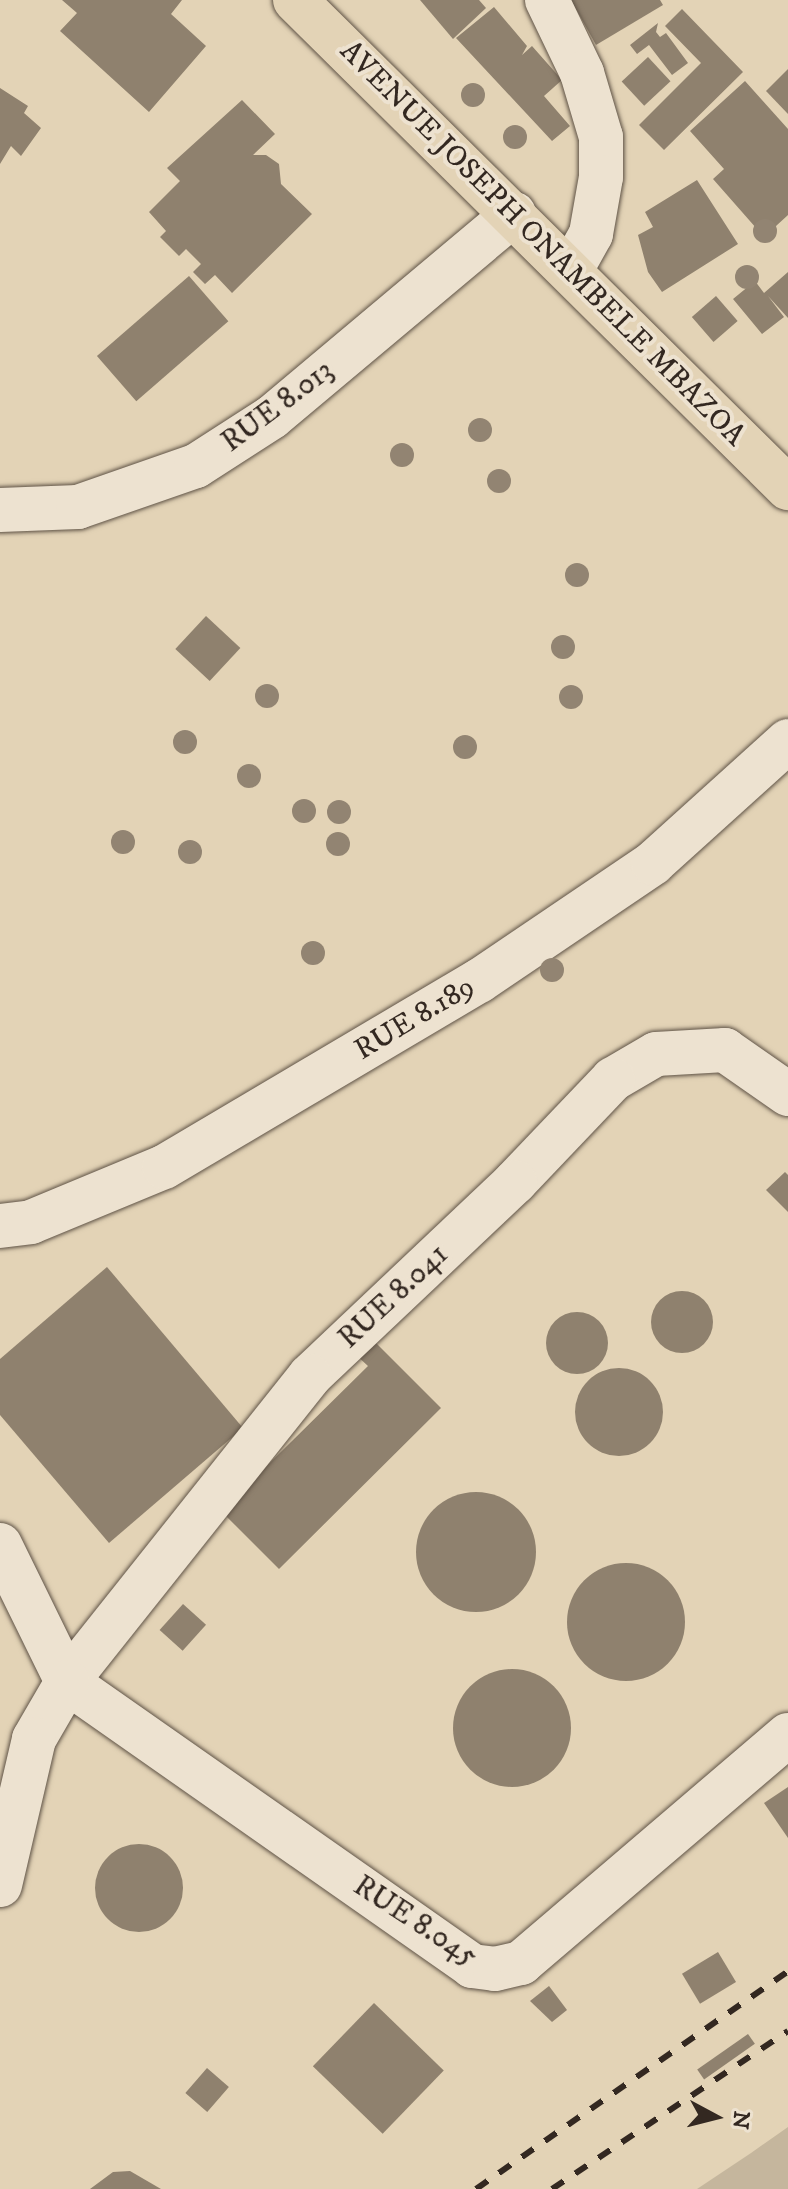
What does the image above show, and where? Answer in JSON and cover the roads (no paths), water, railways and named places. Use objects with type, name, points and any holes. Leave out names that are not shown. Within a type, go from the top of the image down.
[{"type":"main road","name":"AVENUE JOSEPH ONAMBELE MBAZOA","points":[[295,0],[788,488]]},
{"type":"street","points":[[547,0],[582,73],[601,137],[601,177],[591,234],[571,270]]},
{"type":"street","name":"RUE 8.013","points":[[0,510],[78,507],[208,459],[272,417],[514,214]]},
{"type":"street","name":"RUE 8.189","points":[[0,1226],[31,1222],[164,1167],[479,981],[653,863],[788,741]]},
{"type":"street","name":"RUE 8.041","points":[[67,1682],[310,1376],[515,1182],[613,1079],[656,1054],[725,1050],[788,1094]]},
{"type":"street","points":[[0,1545],[67,1682],[34,1739],[0,1885]]},
{"type":"street","name":"RUE 8.045","points":[[67,1682],[472,1966],[495,1969],[521,1963],[788,1735]]},
{"type":"railway","points":[[476,2189],[788,1971]]},
{"type":"railway","points":[[552,2189],[788,2031]]}]
